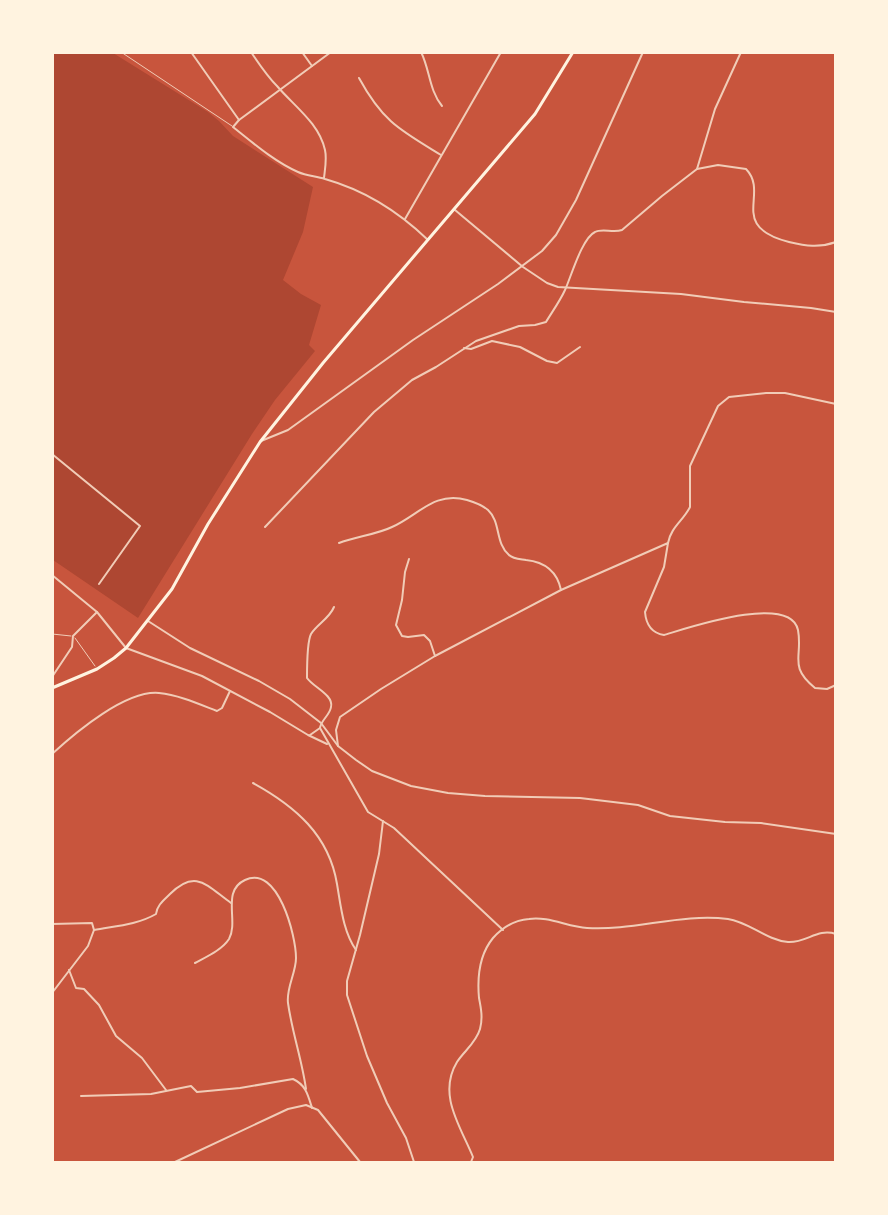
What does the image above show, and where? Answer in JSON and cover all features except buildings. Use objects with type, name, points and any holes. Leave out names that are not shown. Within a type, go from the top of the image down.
[{"type":"main road","points":[[52,688],[97,669],[126,648],[172,589],[208,524],[260,442],[330,354],[455,210],[534,114],[573,52]]},
{"type":"street","points":[[191,52],[239,120]]},
{"type":"street","points":[[251,52],[280,90],[299,107],[320,136],[326,159],[324,178]]},
{"type":"street","points":[[302,52],[312,66]]},
{"type":"street","points":[[331,52],[239,120],[233,127],[253,143],[297,171],[311,177],[324,178],[372,198],[405,219],[428,241]]},
{"type":"street","points":[[421,52],[428,68],[434,95],[442,106]]},
{"type":"street","points":[[405,219],[501,52]]},
{"type":"street","points":[[260,442],[288,430],[413,340],[523,267],[542,251],[556,235],[576,200],[643,52]]},
{"type":"street","points":[[698,169],[715,109],[741,52]]},
{"type":"street","points":[[359,78],[374,105],[387,119],[441,155]]},
{"type":"street","points":[[265,527],[374,412],[412,380],[436,368],[476,341],[502,330],[546,322],[566,289],[575,261],[591,234],[599,230],[616,232],[622,230],[698,169],[718,165],[746,169],[752,178],[755,220],[764,233],[773,238],[812,247],[836,242]]},
{"type":"street","points":[[455,210],[523,267],[547,283],[566,289],[681,294],[836,312]]},
{"type":"street","points":[[464,348],[471,349],[492,340],[520,347],[547,361],[557,363],[580,347]]},
{"type":"street","points":[[836,404],[785,393],[737,395],[723,400],[690,466],[690,507],[670,534],[664,567],[645,612],[645,620],[650,628],[656,634],[664,635],[736,616],[781,614],[792,618],[798,630],[798,662],[801,675],[815,688],[827,689],[836,685]]},
{"type":"street","points":[[52,454],[140,526],[99,584]]},
{"type":"street","points":[[339,543],[393,527],[435,501],[458,498],[476,503],[486,509],[495,522],[504,550],[513,558],[543,564],[555,573],[561,590]]},
{"type":"street","points":[[338,746],[336,730],[340,717],[350,708],[435,656],[561,590],[668,543]]},
{"type":"street","points":[[409,559],[396,625],[402,636],[424,635],[428,638],[435,656]]},
{"type":"street","points":[[52,575],[97,612],[126,648],[183,668],[327,744]]},
{"type":"street","points":[[308,735],[320,728],[331,708],[329,698],[307,678],[310,639],[334,607]]},
{"type":"street","points":[[52,677],[72,647],[73,636],[97,612]]},
{"type":"street","points":[[148,621],[189,648],[282,694],[321,723],[338,746],[372,771],[411,786],[485,796],[580,798],[638,805],[670,816],[761,823],[836,834]]},
{"type":"street","points":[[52,754],[64,742],[119,703],[158,693],[217,711],[222,708],[230,691]]},
{"type":"street","points":[[320,728],[327,744],[368,812],[394,828],[502,930]]},
{"type":"street","points":[[253,783],[301,814],[314,829],[330,855],[345,927],[356,950]]},
{"type":"street","points":[[383,821],[379,854],[347,981],[347,995],[367,1056],[387,1103],[406,1138],[414,1162]]},
{"type":"street","points":[[195,963],[220,949],[229,938],[232,926],[231,903],[237,886],[245,880],[256,877],[270,884],[283,906],[293,935],[296,958],[288,1000],[312,1108]]},
{"type":"street","points":[[94,930],[128,925],[149,918],[156,914],[156,910],[167,897],[186,881],[205,882],[231,903]]},
{"type":"street","points":[[471,1162],[473,1157],[451,1108],[451,1075],[457,1061],[474,1042],[479,1032],[482,1020],[478,990],[483,952],[495,936],[509,925],[530,918],[586,928],[605,928],[694,917],[732,920],[778,940],[801,942],[815,935],[830,932],[836,934]]},
{"type":"street","points":[[52,924],[93,923],[94,930],[88,946],[52,993]]},
{"type":"street","points":[[69,969],[76,988],[84,989],[99,1005],[116,1036],[142,1058],[159,1077],[166,1090]]},
{"type":"street","points":[[81,1096],[151,1094],[191,1086],[197,1092],[293,1080],[300,1082],[306,1089]]},
{"type":"street","points":[[174,1162],[288,1109],[306,1106],[318,1110],[360,1162]]},
{"type":"lane","points":[[121,52],[233,127]]},
{"type":"lane","points":[[52,634],[73,636],[97,669]]},
{"type":"shaded area","points":[[52,53],[113,53],[208,112],[233,136],[313,187],[303,232],[283,280],[301,294],[321,305],[309,345],[315,351],[275,400],[252,434],[138,618],[53,560]]}]
